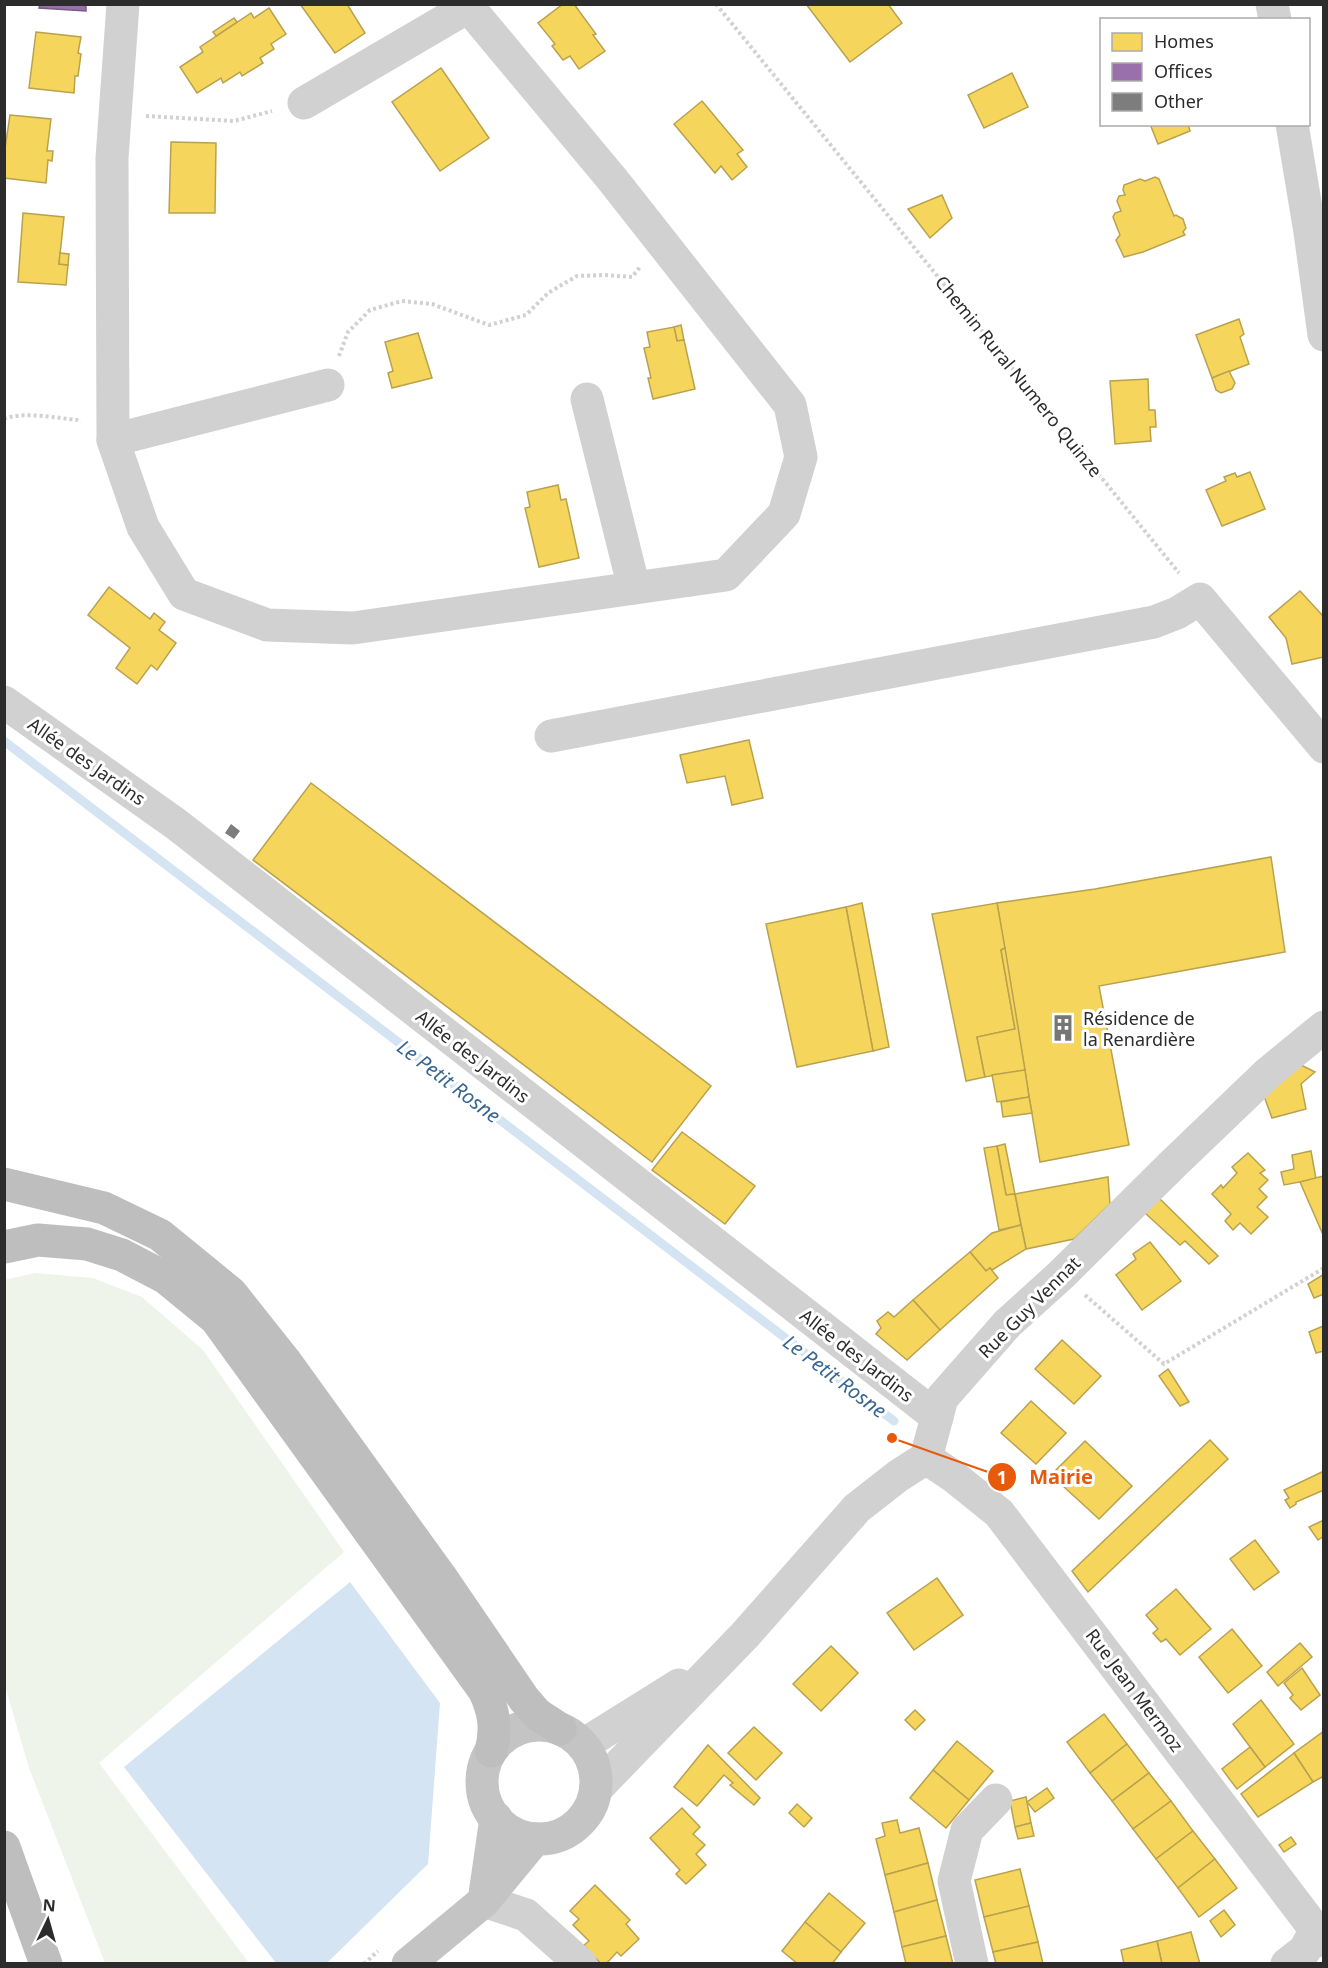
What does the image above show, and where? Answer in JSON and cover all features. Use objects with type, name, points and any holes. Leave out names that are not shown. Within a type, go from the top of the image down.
[{"type":"highway","points":[[4,1184],[104,1208],[160,1235],[231,1293],[285,1361],[443,1580],[524,1699],[537,1714],[572,1737]]},
{"type":"highway","points":[[4,1247],[38,1240],[87,1245],[122,1255],[166,1278],[216,1319],[484,1690],[492,1706],[496,1726],[491,1751]]},
{"type":"highway","points":[[4,1847],[46,1964]]},
{"type":"highway","points":[[4,1886],[41,1964]]},
{"type":"main road","points":[[531,1726],[546,1726],[572,1737],[594,1766],[596,1789],[585,1816],[563,1834],[549,1838],[535,1839],[520,1836],[507,1829],[487,1804],[483,1786],[484,1769],[491,1751],[502,1738],[515,1730],[531,1726]]},
{"type":"main road","points":[[484,1901],[496,1818]]},
{"type":"main road","points":[[408,1964],[484,1901],[535,1839]]},
{"type":"street","points":[[123,4],[112,158],[113,440],[143,527],[184,594],[267,625],[353,628],[726,575],[784,514],[801,457],[790,405],[612,179],[467,6],[304,103]]},
{"type":"street","points":[[1292,126],[1317,231],[1323,335]]},
{"type":"street","points":[[113,440],[328,385]]},
{"type":"street","points":[[587,399],[634,588]]},
{"type":"street","points":[[551,736],[1154,622],[1178,614],[1200,599],[1323,747]]},
{"type":"street","name":"Allée des Jardins","points":[[4,702],[176,824],[937,1417]]},
{"type":"street","name":"Rue Guy Vennat","points":[[926,1458],[942,1398],[1008,1323],[1061,1275],[1268,1073],[1323,1027]]},
{"type":"street","points":[[596,1789],[745,1635],[857,1508],[898,1476],[926,1458]]},
{"type":"street","name":"Rue Jean Mermoz","points":[[926,1458],[953,1476],[999,1513],[1319,1936]]},
{"type":"street","points":[[572,1737],[692,1677],[745,1635]]},
{"type":"street","points":[[972,1964],[954,1881],[966,1830],[996,1800]]},
{"type":"street","points":[[484,1901],[526,1915],[581,1964]]},
{"type":"street","points":[[1287,1964],[1319,1936]]},
{"type":"path","name":"Chemin Rural Numero Quinze","points":[[716,4],[1200,599]]},
{"type":"path","points":[[116,114],[234,122],[304,103]]},
{"type":"path","points":[[328,385],[348,332],[370,310],[402,301],[432,304],[489,325],[526,315],[549,293],[577,276],[604,275],[632,278],[660,240]]},
{"type":"path","points":[[4,419],[33,416],[77,420],[113,440]]},
{"type":"path","points":[[1061,1275],[1164,1364],[1323,1268]]},
{"type":"shaded area","points":[[35,1273],[93,1278],[142,1297],[203,1350],[344,1552],[99,1763],[249,1963],[105,1963],[29,1768],[5,1686],[4,1280]]},
{"type":"water","points":[[350,1582],[440,1703],[428,1864],[327,1963],[276,1963],[124,1767]]},
{"type":"building: Homes","points":[[300,4],[347,4],[365,33],[335,53]]},
{"type":"building: Homes","points":[[563,4],[574,4],[596,34],[593,35],[605,51],[579,69],[570,56],[563,60],[552,46],[555,44],[538,23]]},
{"type":"building: Homes","points":[[806,4],[888,4],[902,23],[850,62]]},
{"type":"building: Homes","points":[[269,8],[286,34],[271,44],[274,49],[260,58],[263,63],[242,76],[240,72],[223,83],[221,78],[197,93],[180,67],[203,52],[200,47],[251,13],[254,18]]},
{"type":"building: Homes","points":[[234,18],[237,22],[216,36],[213,32]]},
{"type":"building: Homes","points":[[36,32],[81,37],[78,53],[81,54],[78,76],[75,76],[74,93],[29,88]]},
{"type":"building: Homes","points":[[441,68],[489,138],[440,171],[392,102]]},
{"type":"building: Homes","points":[[1012,73],[1028,107],[984,128],[968,95]]},
{"type":"building: Homes","points":[[702,101],[743,150],[737,154],[747,167],[732,180],[721,166],[715,173],[674,124]]},
{"type":"building: Homes","points":[[10,115],[51,119],[47,151],[53,151],[52,161],[48,160],[46,183],[4,178],[4,155]]},
{"type":"building: Homes","points":[[1151,126],[1189,126],[1190,131],[1158,144]]},
{"type":"building: Homes","points":[[171,142],[216,143],[215,213],[169,213]]},
{"type":"building: Homes","points":[[1155,177],[1159,179],[1174,216],[1183,219],[1186,228],[1183,232],[1185,235],[1124,257],[1116,240],[1120,235],[1113,217],[1115,213],[1121,211],[1117,201],[1119,196],[1125,195],[1124,185],[1140,179],[1145,181]]},
{"type":"building: Homes","points":[[942,195],[952,218],[930,238],[908,209]]},
{"type":"building: Homes","points":[[23,213],[64,217],[59,264],[68,265],[66,285],[18,282]]},
{"type":"building: Homes","points":[[60,253],[69,254],[68,265],[59,264]]},
{"type":"building: Homes","points":[[1239,319],[1244,334],[1240,337],[1249,364],[1212,378],[1196,335]]},
{"type":"building: Homes","points":[[681,325],[684,340],[677,341],[674,327]]},
{"type":"building: Homes","points":[[674,327],[677,341],[684,340],[695,389],[653,399],[644,348],[650,347],[647,332]]},
{"type":"building: Homes","points":[[418,333],[432,378],[392,388],[388,373],[393,371],[385,342]]},
{"type":"building: Homes","points":[[1229,371],[1235,383],[1232,389],[1221,393],[1216,390],[1212,378]]},
{"type":"building: Homes","points":[[1148,379],[1149,410],[1155,410],[1156,427],[1150,427],[1151,441],[1115,444],[1110,381]]},
{"type":"building: Homes","points":[[1250,472],[1265,509],[1222,526],[1206,490],[1226,481],[1224,477],[1235,473],[1237,477]]},
{"type":"building: Homes","points":[[558,485],[561,500],[566,499],[579,558],[539,567],[525,508],[530,507],[527,492]]},
{"type":"building: Homes","points":[[109,587],[150,619],[154,613],[165,622],[159,630],[176,643],[157,670],[151,665],[137,684],[116,668],[130,648],[88,615]]},
{"type":"building: Homes","points":[[1300,591],[1324,617],[1324,657],[1292,664],[1286,638],[1269,617]]},
{"type":"building: Homes","points":[[749,740],[763,798],[732,805],[725,776],[687,783],[680,755]]},
{"type":"building: Homes","points":[[311,783],[711,1086],[652,1162],[253,860]]},
{"type":"building: Homes","name":"Résidence de la Renardière","points":[[1271,857],[1285,952],[1099,986],[1129,1145],[1040,1162],[997,903],[1095,889]]},
{"type":"building: Homes","points":[[862,903],[889,1047],[873,1051],[846,907]]},
{"type":"building: Homes","points":[[997,903],[1005,948],[1001,950],[1015,1029],[977,1037],[985,1077],[966,1081],[932,914]]},
{"type":"building: Homes","points":[[846,907],[873,1051],[797,1067],[766,924]]},
{"type":"building: Homes","points":[[1005,948],[1025,1070],[985,1077],[977,1037],[1015,1029],[1001,950]]},
{"type":"building: Homes","points":[[1301,1065],[1315,1072],[1301,1084],[1306,1109],[1272,1118],[1264,1096]]},
{"type":"building: Homes","points":[[1025,1070],[1029,1097],[997,1102],[992,1075]]},
{"type":"building: Homes","points":[[1029,1097],[1032,1113],[1003,1117],[1001,1102]]},
{"type":"building: Homes","points":[[682,1132],[755,1186],[725,1224],[652,1170]]},
{"type":"building: Homes","points":[[1005,1144],[1015,1194],[1006,1195],[997,1146]]},
{"type":"building: Homes","points":[[997,1146],[1006,1195],[1015,1194],[1021,1225],[999,1230],[984,1148]]},
{"type":"building: Homes","points":[[1311,1151],[1316,1179],[1284,1185],[1281,1172],[1294,1169],[1292,1155]]},
{"type":"building: Homes","points":[[1248,1153],[1265,1170],[1260,1173],[1268,1180],[1259,1189],[1267,1197],[1257,1207],[1268,1217],[1251,1234],[1240,1223],[1233,1230],[1225,1221],[1231,1214],[1212,1194],[1221,1185],[1223,1188],[1237,1173],[1232,1167]]},
{"type":"building: Homes","points":[[1108,1177],[1110,1204],[1074,1239],[1026,1249],[1015,1194]]},
{"type":"building: Homes","points":[[1324,1177],[1324,1237],[1300,1182]]},
{"type":"building: Homes","points":[[1159,1198],[1218,1256],[1209,1264],[1185,1241],[1180,1245],[1145,1213]]},
{"type":"building: Homes","points":[[1021,1225],[1026,1249],[992,1270],[990,1268],[986,1271],[970,1252],[992,1233]]},
{"type":"building: Homes","points":[[1150,1242],[1181,1281],[1142,1310],[1116,1275],[1136,1259],[1133,1254]]},
{"type":"building: Homes","points":[[970,1252],[986,1271],[990,1268],[998,1278],[940,1330],[913,1300]]},
{"type":"building: Homes","points":[[1324,1274],[1324,1294],[1314,1298],[1308,1284]]},
{"type":"building: Homes","points":[[913,1300],[940,1330],[907,1360],[876,1334],[881,1328],[877,1321],[888,1312],[894,1317]]},
{"type":"building: Homes","points":[[1323,1326],[1324,1351],[1316,1353],[1309,1332]]},
{"type":"building: Homes","points":[[1062,1340],[1101,1376],[1074,1404],[1035,1369]]},
{"type":"building: Homes","points":[[1168,1369],[1189,1402],[1180,1406],[1159,1376]]},
{"type":"building: Homes","points":[[1031,1401],[1066,1433],[1036,1464],[1001,1433]]},
{"type":"building: Homes","points":[[1210,1440],[1228,1459],[1088,1592],[1072,1571]]},
{"type":"building: Homes","points":[[1085,1441],[1132,1486],[1099,1519],[1051,1475]]},
{"type":"building: Homes","points":[[1324,1471],[1324,1490],[1296,1502],[1290,1508],[1285,1500],[1289,1498],[1284,1490]]},
{"type":"building: Homes","points":[[1324,1520],[1324,1536],[1318,1540],[1309,1527]]},
{"type":"building: Homes","points":[[1255,1540],[1279,1572],[1254,1590],[1230,1559]]},
{"type":"building: Homes","points":[[937,1578],[963,1615],[914,1650],[887,1613]]},
{"type":"building: Homes","points":[[1176,1589],[1211,1629],[1180,1655],[1166,1639],[1161,1642],[1153,1633],[1158,1629],[1146,1615]]},
{"type":"building: Homes","points":[[1232,1629],[1262,1666],[1228,1693],[1199,1657]]},
{"type":"building: Homes","points":[[1300,1643],[1312,1657],[1278,1686],[1267,1672]]},
{"type":"building: Homes","points":[[831,1646],[858,1673],[821,1711],[793,1684]]},
{"type":"building: Homes","points":[[1302,1668],[1320,1695],[1301,1710],[1290,1698],[1293,1695],[1284,1683]]},
{"type":"building: Homes","points":[[1261,1700],[1294,1744],[1265,1767],[1233,1724]]},
{"type":"building: Homes","points":[[915,1710],[925,1720],[915,1730],[905,1720]]},
{"type":"building: Homes","points":[[1104,1714],[1127,1744],[1090,1773],[1067,1742]]},
{"type":"building: Homes","points":[[754,1727],[782,1753],[756,1780],[728,1753]]},
{"type":"building: Homes","points":[[1324,1731],[1324,1776],[1313,1782],[1294,1753]]},
{"type":"building: Homes","points":[[957,1741],[993,1771],[969,1800],[933,1770]]},
{"type":"building: Homes","points":[[1127,1744],[1149,1773],[1112,1801],[1090,1773]]},
{"type":"building: Homes","points":[[708,1745],[760,1798],[754,1805],[730,1785],[733,1783],[724,1775],[697,1806],[674,1787]]},
{"type":"building: Homes","points":[[1250,1747],[1265,1767],[1237,1789],[1222,1769]]},
{"type":"building: Homes","points":[[1294,1753],[1313,1782],[1258,1817],[1241,1794]]},
{"type":"building: Homes","points":[[933,1770],[969,1800],[946,1828],[910,1798]]},
{"type":"building: Homes","points":[[1149,1773],[1171,1801],[1133,1829],[1112,1801]]},
{"type":"building: Homes","points":[[1047,1788],[1054,1798],[1035,1812],[1027,1802]]},
{"type":"building: Homes","points":[[1026,1797],[1031,1823],[1015,1827],[1010,1801]]},
{"type":"building: Homes","points":[[1171,1801],[1193,1831],[1156,1859],[1133,1829]]},
{"type":"building: Homes","points":[[797,1804],[812,1818],[804,1827],[789,1813]]},
{"type":"building: Homes","points":[[682,1808],[700,1827],[693,1834],[705,1845],[696,1854],[706,1865],[686,1884],[676,1874],[680,1870],[650,1838]]},
{"type":"building: Homes","points":[[897,1820],[900,1833],[919,1828],[928,1863],[885,1875],[876,1839],[885,1836],[882,1823]]},
{"type":"building: Homes","points":[[1031,1823],[1034,1836],[1018,1839],[1015,1827]]},
{"type":"building: Homes","points":[[1193,1831],[1215,1859],[1178,1888],[1156,1859]]},
{"type":"building: Homes","points":[[1291,1837],[1296,1844],[1284,1852],[1279,1845]]},
{"type":"building: Homes","points":[[1215,1859],[1237,1888],[1199,1917],[1178,1888]]},
{"type":"building: Homes","points":[[928,1863],[937,1900],[894,1912],[885,1875]]},
{"type":"building: Homes","points":[[1020,1869],[1029,1906],[984,1917],[975,1880]]},
{"type":"building: Homes","points":[[595,1885],[630,1920],[626,1924],[639,1939],[621,1956],[617,1952],[606,1964],[601,1964],[584,1945],[589,1941],[573,1925],[579,1919],[570,1911]]},
{"type":"building: Homes","points":[[829,1893],[865,1923],[841,1952],[805,1922]]},
{"type":"building: Homes","points":[[937,1900],[946,1936],[902,1947],[894,1912]]},
{"type":"building: Homes","points":[[1029,1906],[1038,1942],[993,1952],[984,1917]]},
{"type":"building: Homes","points":[[1224,1910],[1235,1925],[1221,1937],[1210,1921]]},
{"type":"building: Homes","points":[[805,1922],[841,1952],[832,1964],[798,1964],[782,1951]]},
{"type":"building: Homes","points":[[1191,1932],[1200,1964],[1162,1964],[1157,1941]]},
{"type":"building: Homes","points":[[946,1936],[953,1964],[906,1964],[902,1947]]},
{"type":"building: Homes","points":[[1157,1941],[1162,1964],[1124,1964],[1121,1950]]},
{"type":"building: Homes","points":[[1038,1942],[1043,1964],[996,1964],[993,1952]]},
{"type":"building: Offices","points":[[40,4],[86,4],[86,11],[39,8]]},
{"type":"building: Other","points":[[231,824],[240,831],[234,839],[225,833]]},
{"type":"waterway","name":"Le Petit Rosne","points":[[4,741],[894,1421]]},
{"type":"place","name":"Résidence de la Renardière","points":[[1063,1028]]},
{"type":"place","name":"Mairie","points":[[892,1438]]}]
